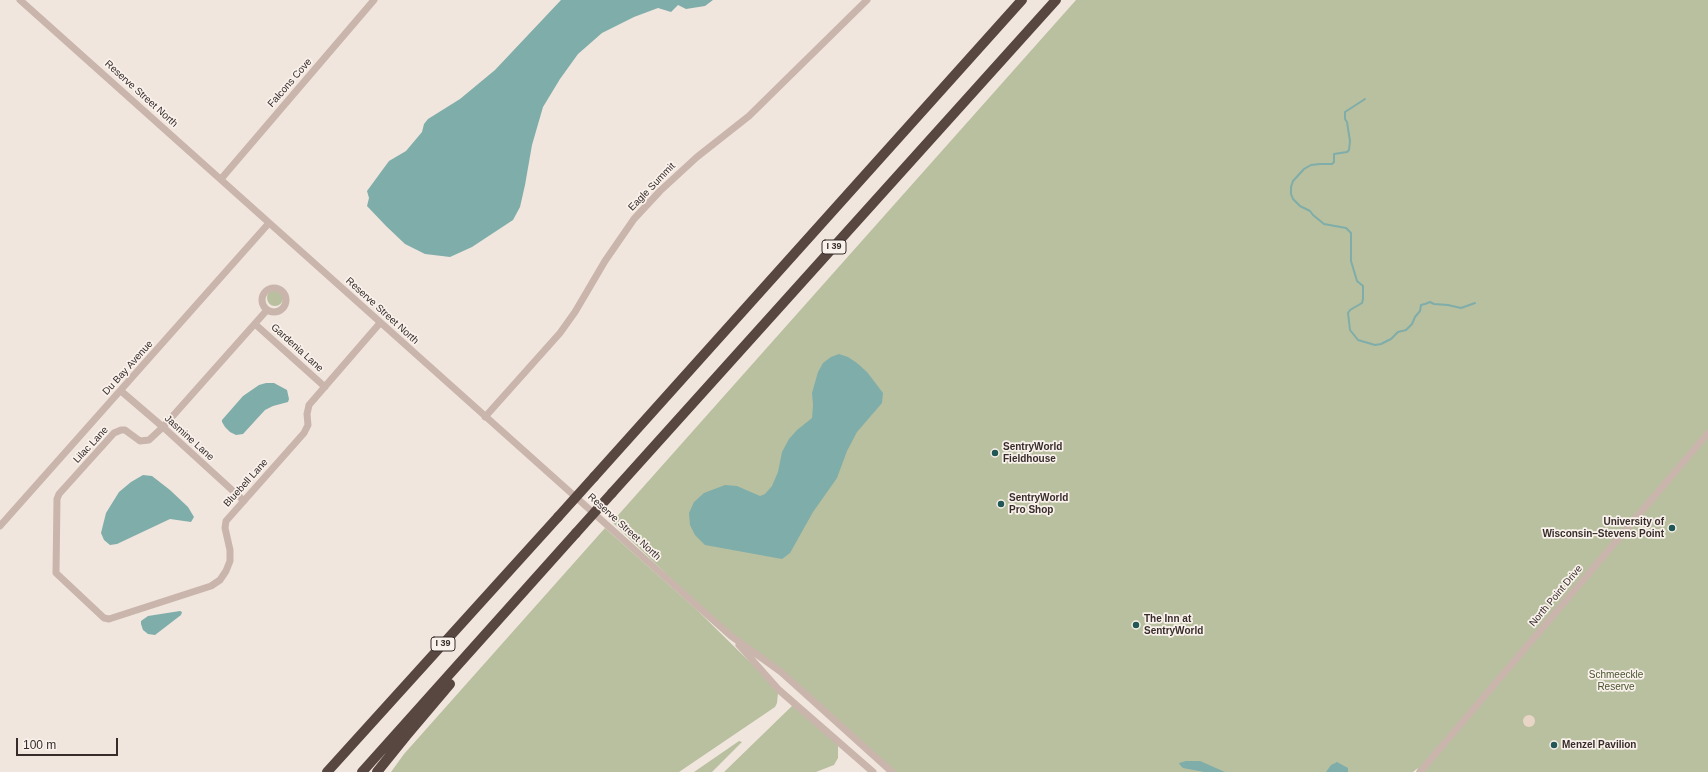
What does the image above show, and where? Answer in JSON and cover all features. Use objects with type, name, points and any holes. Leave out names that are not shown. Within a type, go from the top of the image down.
[{"type":"highway","name":"I 39","points":[[327,772],[1022,0]]},
{"type":"highway","name":"I 39","points":[[362,772],[1056,0]]},
{"type":"highway","points":[[377,772],[462,670],[464,657]]},
{"type":"street","name":"Reserve Street North","points":[[20,0],[731,636],[782,672],[892,772]]},
{"type":"street","name":"Falcons Cove","points":[[221,179],[374,0]]},
{"type":"street","name":"Eagle Summit","points":[[485,417],[560,333],[575,312],[605,261],[634,219],[660,191],[697,157],[749,116],[867,0]]},
{"type":"street","name":"Du Bay Avenue","points":[[0,526],[121,392],[269,223]]},
{"type":"street","name":"Lilac Lane","points":[[78,594],[58,576],[56,571],[57,499],[59,494],[114,433],[125,430],[140,441],[146,442],[162,427],[267,310]]},
{"type":"street","name":"Bluebell Lane","points":[[78,594],[101,616],[109,619],[211,586],[220,580],[230,561],[230,550],[225,524],[228,518],[304,433],[308,425],[307,414],[309,405],[380,323]]},
{"type":"street","name":"Gardenia Lane","points":[[255,324],[325,387]]},
{"type":"street","name":"Jasmine Lane","points":[[121,392],[244,501]]},
{"type":"street","name":"North Point Drive","points":[[1420,772],[1708,433]]},
{"type":"street","name":"Reserve Street North","points":[[731,636],[779,690],[873,772]]},
{"type":"green space","name":"Schmeeckle Reserve","points":[[1076,0],[1708,0],[1708,772],[1416,772],[1418,768],[1413,772],[892,772],[803,692],[731,636],[612,522]]},
{"type":"green space","points":[[275,290],[281,292],[283,298],[281,304],[275,306],[269,304],[267,298],[269,292]]},
{"type":"green space","points":[[605,528],[696,609],[754,666],[778,693],[775,707],[679,772],[391,772],[404,754]]},
{"type":"green space","points":[[793,705],[838,745],[838,758],[834,765],[816,772],[724,772]]},
{"type":"green space","points":[[739,741],[742,742],[712,772],[694,772]]},
{"type":"shaded area","points":[[1527,715],[1531,715],[1535,721],[1531,727],[1527,727],[1523,723],[1523,719]]},
{"type":"water","points":[[561,0],[713,0],[705,6],[686,9],[678,5],[671,12],[658,8],[634,17],[602,33],[578,54],[560,79],[543,107],[532,145],[520,207],[513,220],[472,247],[450,257],[425,254],[405,244],[367,206],[369,198],[367,191],[389,161],[406,151],[422,132],[424,124],[428,119],[460,99],[495,70]]},
{"type":"water","points":[[839,354],[848,357],[867,372],[883,393],[882,403],[857,432],[847,451],[837,478],[813,512],[790,553],[782,559],[705,545],[695,535],[690,525],[689,513],[694,502],[704,493],[725,485],[737,486],[760,496],[765,494],[772,486],[778,472],[782,452],[789,439],[797,430],[812,418],[812,393],[818,372],[823,363],[831,357]]},
{"type":"water","points":[[274,383],[287,390],[289,399],[288,402],[265,410],[243,434],[236,435],[230,432],[225,427],[222,420],[243,396],[259,385]]},
{"type":"water","points":[[143,475],[152,476],[170,490],[188,507],[194,517],[191,522],[170,519],[117,544],[110,545],[104,540],[101,533],[106,513],[119,492],[131,482]]},
{"type":"water","points":[[180,611],[182,612],[181,615],[155,635],[148,634],[143,630],[141,621],[148,616]]},
{"type":"water","points":[[1186,761],[1200,761],[1225,772],[1204,772],[1183,768],[1179,763]]},
{"type":"water","points":[[1337,762],[1348,768],[1348,772],[1326,772],[1331,765]]},
{"type":"waterway","points":[[1365,99],[1345,112],[1350,141],[1349,150],[1347,152],[1334,154],[1334,162],[1332,164],[1311,165],[1304,169],[1293,181],[1291,187],[1293,199],[1300,206],[1310,211],[1324,224],[1346,228],[1351,233],[1351,261],[1357,281],[1363,286],[1363,299],[1362,303],[1350,310],[1348,313],[1350,330],[1358,340],[1375,345],[1381,344],[1391,339],[1398,332],[1406,330],[1412,324],[1420,311],[1421,305],[1430,302],[1434,304],[1461,308],[1475,303]]},
{"type":"place","name":"SentryWorld Fieldhouse","points":[[995,453]]},
{"type":"place","name":"SentryWorld Pro Shop","points":[[1001,504]]},
{"type":"place","name":"University of Wisconsin–Stevens Point","points":[[1672,528]]},
{"type":"place","name":"The Inn at SentryWorld","points":[[1136,625]]},
{"type":"place","name":"Menzel Pavilion","points":[[1554,745]]}]
